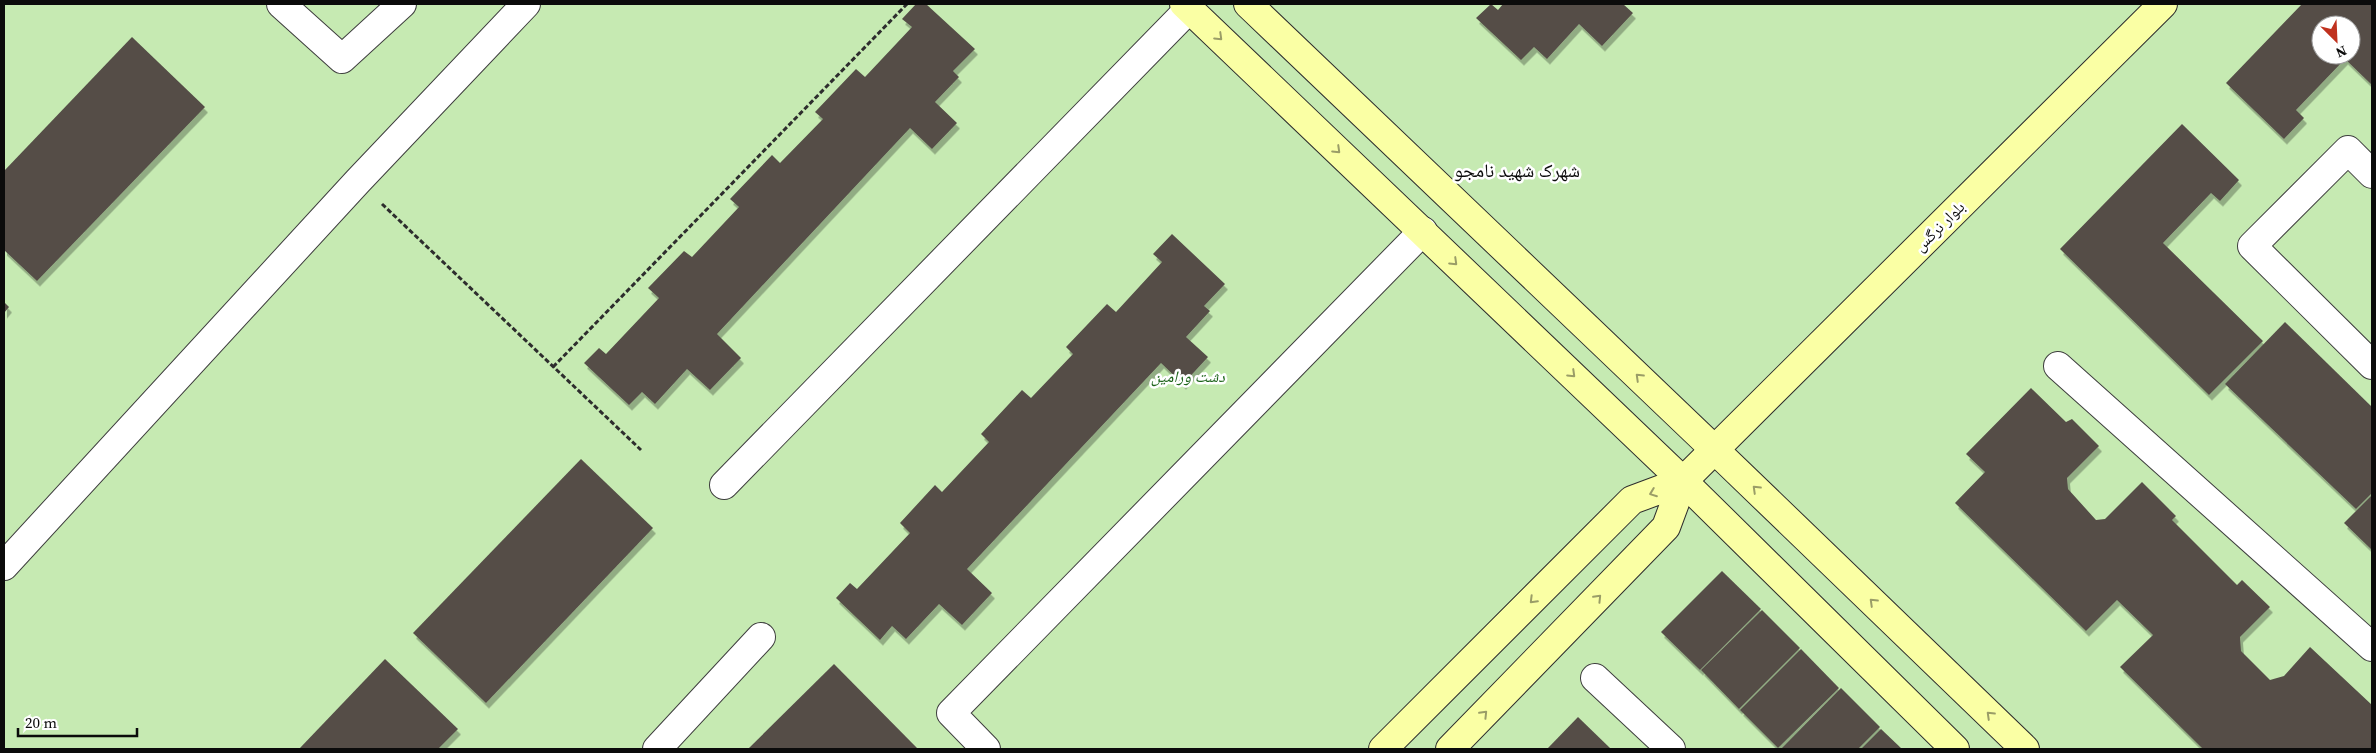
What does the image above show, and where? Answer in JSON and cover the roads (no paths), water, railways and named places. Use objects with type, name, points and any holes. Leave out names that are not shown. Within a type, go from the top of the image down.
[{"type":"street","points":[[281,4],[342,59],[402,4]]},
{"type":"street","points":[[4,566],[358,181],[526,4]]},
{"type":"street","points":[[1248,4],[2025,749]]},
{"type":"street","name":"بلوار نرگس","points":[[1683,481],[2163,4]]},
{"type":"street","points":[[724,485],[1187,6],[1683,481],[1955,749]]},
{"type":"street","points":[[2372,174],[2348,150],[2252,246],[2372,365]]},
{"type":"street","points":[[986,749],[952,713],[1422,231]]},
{"type":"street","points":[[2058,366],[2372,647]]},
{"type":"street","points":[[1383,749],[1632,500],[1683,481]]},
{"type":"street","points":[[1450,749],[1666,527],[1683,481]]},
{"type":"street","points":[[657,749],[762,637]]},
{"type":"street","points":[[1595,678],[1672,749]]},
{"type":"district","name":"شهرک شهید نامجو","points":[[1517,170]]},
{"type":"park label","name":"دشت ورامین","points":[[1188,376]]}]
